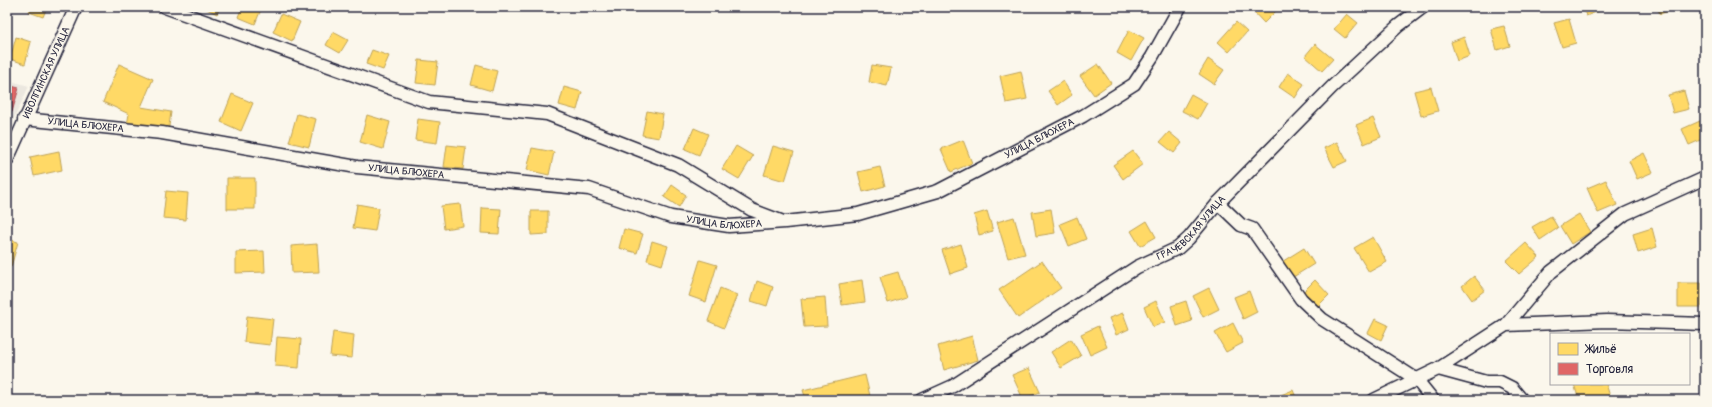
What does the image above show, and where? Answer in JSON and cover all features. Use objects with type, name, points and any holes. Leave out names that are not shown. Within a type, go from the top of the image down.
[{"type":"street","name":"ИВОЛГИНСКАЯ УЛИЦА","points":[[7,160],[24,119],[76,7]]},
{"type":"street","name":"УЛИЦА БЛЮХЕРА","points":[[165,7],[429,102],[547,114],[678,165],[752,210],[785,222]]},
{"type":"street","name":"УЛИЦА БЛЮХЕРА","points":[[24,119],[162,134],[357,167],[589,189],[671,217],[728,226],[785,222],[858,214],[938,191],[1082,116],[1134,84],[1152,57],[1180,7]]},
{"type":"street","name":"ГРАЧЕВСКАЯ УЛИЦА","points":[[922,400],[953,386],[1137,267],[1178,248],[1189,238],[1218,203],[1332,87],[1398,26],[1423,7]]},
{"type":"street","points":[[1374,400],[1438,369],[1506,325],[1551,272],[1625,214],[1705,178]]},
{"type":"street","points":[[1218,203],[1241,225],[1252,229],[1301,299],[1322,319],[1416,379],[1433,400]]},
{"type":"street","points":[[1506,325],[1607,321],[1705,324]]},
{"type":"street","points":[[1438,369],[1486,382],[1500,382],[1512,388],[1522,400]]},
{"type":"shaded area","points":[[7,80],[29,86],[7,134]]},
{"type":"building: Жильё","points":[[31,7],[47,7],[43,17],[29,12]]},
{"type":"building: Жильё","points":[[203,7],[220,7],[217,14]]},
{"type":"building: Жильё","points":[[242,7],[262,7],[255,24],[238,17]]},
{"type":"building: Жильё","points":[[1249,7],[1273,7],[1277,10],[1264,23]]},
{"type":"building: Жильё","points":[[1583,7],[1606,7],[1606,8],[1586,16]]},
{"type":"building: Жильё","points":[[1657,7],[1679,7],[1660,14]]},
{"type":"building: Жильё","points":[[281,14],[300,22],[292,41],[273,32]]},
{"type":"building: Жильё","points":[[1347,14],[1358,23],[1345,38],[1334,29]]},
{"type":"building: Жильё","points":[[1569,19],[1576,43],[1562,47],[1554,23]]},
{"type":"building: Жильё","points":[[1236,22],[1247,32],[1229,52],[1218,42]]},
{"type":"building: Жильё","points":[[1504,26],[1510,46],[1497,50],[1491,29]]},
{"type":"building: Жильё","points":[[1129,30],[1144,38],[1131,61],[1117,53]]},
{"type":"building: Жильё","points":[[333,32],[348,40],[340,53],[326,45]]},
{"type":"building: Жильё","points":[[16,37],[31,42],[25,64],[10,59]]},
{"type":"building: Жильё","points":[[1464,37],[1470,56],[1457,61],[1451,42]]},
{"type":"building: Жильё","points":[[1315,44],[1333,59],[1322,71],[1305,56]]},
{"type":"building: Жильё","points":[[372,50],[389,56],[383,70],[366,64]]},
{"type":"building: Жильё","points":[[1208,59],[1224,70],[1214,84],[1199,74]]},
{"type":"building: Жильё","points":[[419,60],[438,62],[435,85],[416,83]]},
{"type":"building: Жильё","points":[[119,64],[153,79],[141,107],[171,112],[168,133],[127,125],[129,114],[103,102]]},
{"type":"building: Жильё","points":[[1098,64],[1111,83],[1094,95],[1080,76]]},
{"type":"building: Жильё","points":[[476,65],[497,71],[492,91],[471,85]]},
{"type":"building: Жильё","points":[[872,65],[891,68],[887,86],[869,82]]},
{"type":"building: Жильё","points":[[1021,71],[1027,99],[1006,103],[1000,76]]},
{"type":"building: Жильё","points":[[1288,73],[1304,84],[1295,98],[1279,87]]},
{"type":"building: Жильё","points":[[1063,81],[1072,95],[1058,105],[1048,91]]},
{"type":"building: Жильё","points":[[564,87],[582,92],[577,110],[559,105]]},
{"type":"building: Жильё","points":[[1431,87],[1438,111],[1421,116],[1414,91]]},
{"type":"building: Жильё","points":[[1684,91],[1689,109],[1673,113],[1668,95]]},
{"type":"building: Жильё","points":[[232,94],[253,103],[241,131],[221,122]]},
{"type":"building: Жильё","points":[[1191,94],[1207,103],[1198,119],[1182,111]]},
{"type":"building: Жильё","points":[[647,111],[663,114],[659,138],[642,135]]},
{"type":"building: Жильё","points":[[297,114],[316,119],[309,147],[289,142]]},
{"type":"building: Жильё","points":[[367,115],[390,122],[383,149],[360,142]]},
{"type":"building: Жильё","points":[[1373,118],[1381,137],[1364,144],[1356,125]]},
{"type":"building: Жильё","points":[[418,119],[440,122],[437,143],[415,140]]},
{"type":"building: Жильё","points":[[1700,121],[1705,132],[1705,138],[1689,145],[1682,129]]},
{"type":"building: Жильё","points":[[694,128],[708,134],[699,155],[685,149]]},
{"type":"building: Жильё","points":[[1169,132],[1182,143],[1174,153],[1160,142]]},
{"type":"building: Жильё","points":[[963,140],[972,163],[951,172],[941,149]]},
{"type":"building: Жильё","points":[[1337,142],[1347,161],[1334,167],[1324,148]]},
{"type":"building: Жильё","points":[[447,145],[466,147],[463,169],[444,167]]},
{"type":"building: Жильё","points":[[736,146],[753,156],[739,179],[722,169]]},
{"type":"building: Жильё","points":[[773,146],[794,152],[785,181],[764,175]]},
{"type":"building: Жильё","points":[[532,148],[554,152],[549,175],[527,170]]},
{"type":"building: Жильё","points":[[59,151],[62,170],[34,176],[30,157]]},
{"type":"building: Жильё","points":[[1133,151],[1143,164],[1123,179],[1113,165]]},
{"type":"building: Жильё","points":[[1644,153],[1653,172],[1637,179],[1629,161]]},
{"type":"building: Жильё","points":[[880,167],[885,186],[863,192],[858,172]]},
{"type":"building: Жильё","points":[[227,178],[255,178],[255,209],[227,209]]},
{"type":"building: Жильё","points":[[1606,180],[1617,205],[1598,213],[1587,188]]},
{"type":"building: Жильё","points":[[672,185],[686,195],[679,207],[664,197]]},
{"type":"building: Жильё","points":[[166,191],[188,193],[186,220],[163,218]]},
{"type":"building: Жильё","points":[[357,204],[379,208],[375,231],[353,228]]},
{"type":"building: Жильё","points":[[460,204],[463,226],[444,229],[441,206]]},
{"type":"building: Жильё","points":[[482,208],[501,209],[499,234],[481,233]]},
{"type":"building: Жильё","points":[[1051,209],[1055,233],[1036,236],[1032,212]]},
{"type":"building: Жильё","points":[[531,211],[548,211],[548,234],[531,235]]},
{"type":"building: Жильё","points":[[987,211],[993,231],[979,235],[974,215]]},
{"type":"building: Жильё","points":[[1579,214],[1590,232],[1571,244],[1560,226]]},
{"type":"building: Жильё","points":[[1551,216],[1558,228],[1540,240],[1532,227]]},
{"type":"building: Жильё","points":[[1014,217],[1025,254],[1008,258],[997,222]]},
{"type":"building: Жильё","points":[[1077,217],[1086,239],[1069,246],[1060,224]]},
{"type":"building: Жильё","points":[[1147,221],[1156,237],[1140,246],[1131,231]]},
{"type":"building: Жильё","points":[[1652,228],[1657,247],[1638,253],[1633,234]]},
{"type":"building: Жильё","points":[[624,229],[643,234],[637,253],[619,248]]},
{"type":"building: Жильё","points":[[1373,237],[1387,262],[1369,272],[1354,248]]},
{"type":"building: Жильё","points":[[7,239],[18,242],[11,267],[7,266]]},
{"type":"building: Жильё","points":[[652,241],[668,246],[662,265],[647,260]]},
{"type":"building: Жильё","points":[[1526,243],[1539,257],[1519,274],[1506,261]]},
{"type":"building: Жильё","points":[[317,244],[319,272],[292,273],[291,246]]},
{"type":"building: Жильё","points":[[961,244],[968,268],[950,274],[942,250]]},
{"type":"building: Жильё","points":[[1304,248],[1314,264],[1290,279],[1280,263]]},
{"type":"building: Жильё","points":[[264,251],[265,272],[236,273],[236,252]]},
{"type":"building: Жильё","points":[[700,260],[717,265],[706,302],[689,296]]},
{"type":"building: Жильё","points":[[1042,261],[1061,288],[1018,318],[999,290]]},
{"type":"building: Жильё","points":[[898,272],[906,297],[888,303],[880,277]]},
{"type":"building: Жильё","points":[[1474,276],[1485,290],[1472,300],[1462,286]]},
{"type":"building: Жильё","points":[[862,280],[865,302],[842,305],[839,284]]},
{"type":"building: Жильё","points":[[1315,280],[1329,295],[1317,307],[1303,292]]},
{"type":"building: Жильё","points":[[757,281],[773,287],[767,306],[751,301]]},
{"type":"building: Жильё","points":[[1678,283],[1701,283],[1701,307],[1678,307]]},
{"type":"building: Жильё","points":[[720,288],[737,295],[724,328],[708,321]]},
{"type":"building: Жильё","points":[[1209,288],[1219,309],[1203,317],[1193,296]]},
{"type":"building: Жильё","points":[[1249,291],[1257,312],[1243,319],[1234,297]]},
{"type":"building: Жильё","points":[[825,297],[827,326],[804,327],[801,299]]},
{"type":"building: Жильё","points":[[1156,301],[1165,322],[1153,327],[1144,307]]},
{"type":"building: Жильё","points":[[1186,301],[1192,321],[1177,326],[1171,306]]},
{"type":"building: Жильё","points":[[1123,313],[1129,329],[1116,335],[1109,318]]},
{"type":"building: Жильё","points":[[247,316],[273,319],[270,345],[244,342]]},
{"type":"building: Жильё","points":[[1375,319],[1388,325],[1381,340],[1368,333]]},
{"type":"building: Жильё","points":[[1233,323],[1243,343],[1226,352],[1215,333]]},
{"type":"building: Жильё","points":[[1098,326],[1107,347],[1090,355],[1081,334]]},
{"type":"building: Жильё","points":[[333,332],[354,335],[352,358],[330,356]]},
{"type":"building: Жильё","points":[[972,336],[978,360],[944,370],[938,346]]},
{"type":"building: Жильё","points":[[277,337],[301,339],[299,368],[275,366]]},
{"type":"building: Жильё","points":[[1071,339],[1081,356],[1061,368],[1051,352]]},
{"type":"building: Жильё","points":[[1029,368],[1040,392],[1023,399],[1012,375]]},
{"type":"building: Жильё","points":[[865,375],[871,400],[806,400],[803,390]]},
{"type":"building: Жильё","points":[[1574,385],[1606,385],[1610,396],[1597,400],[1579,400]]},
{"type":"building: Жильё","points":[[1293,390],[1297,400],[1271,399]]},
{"type":"building: Торговля","points":[[7,85],[19,88],[12,112],[7,110]]}]
